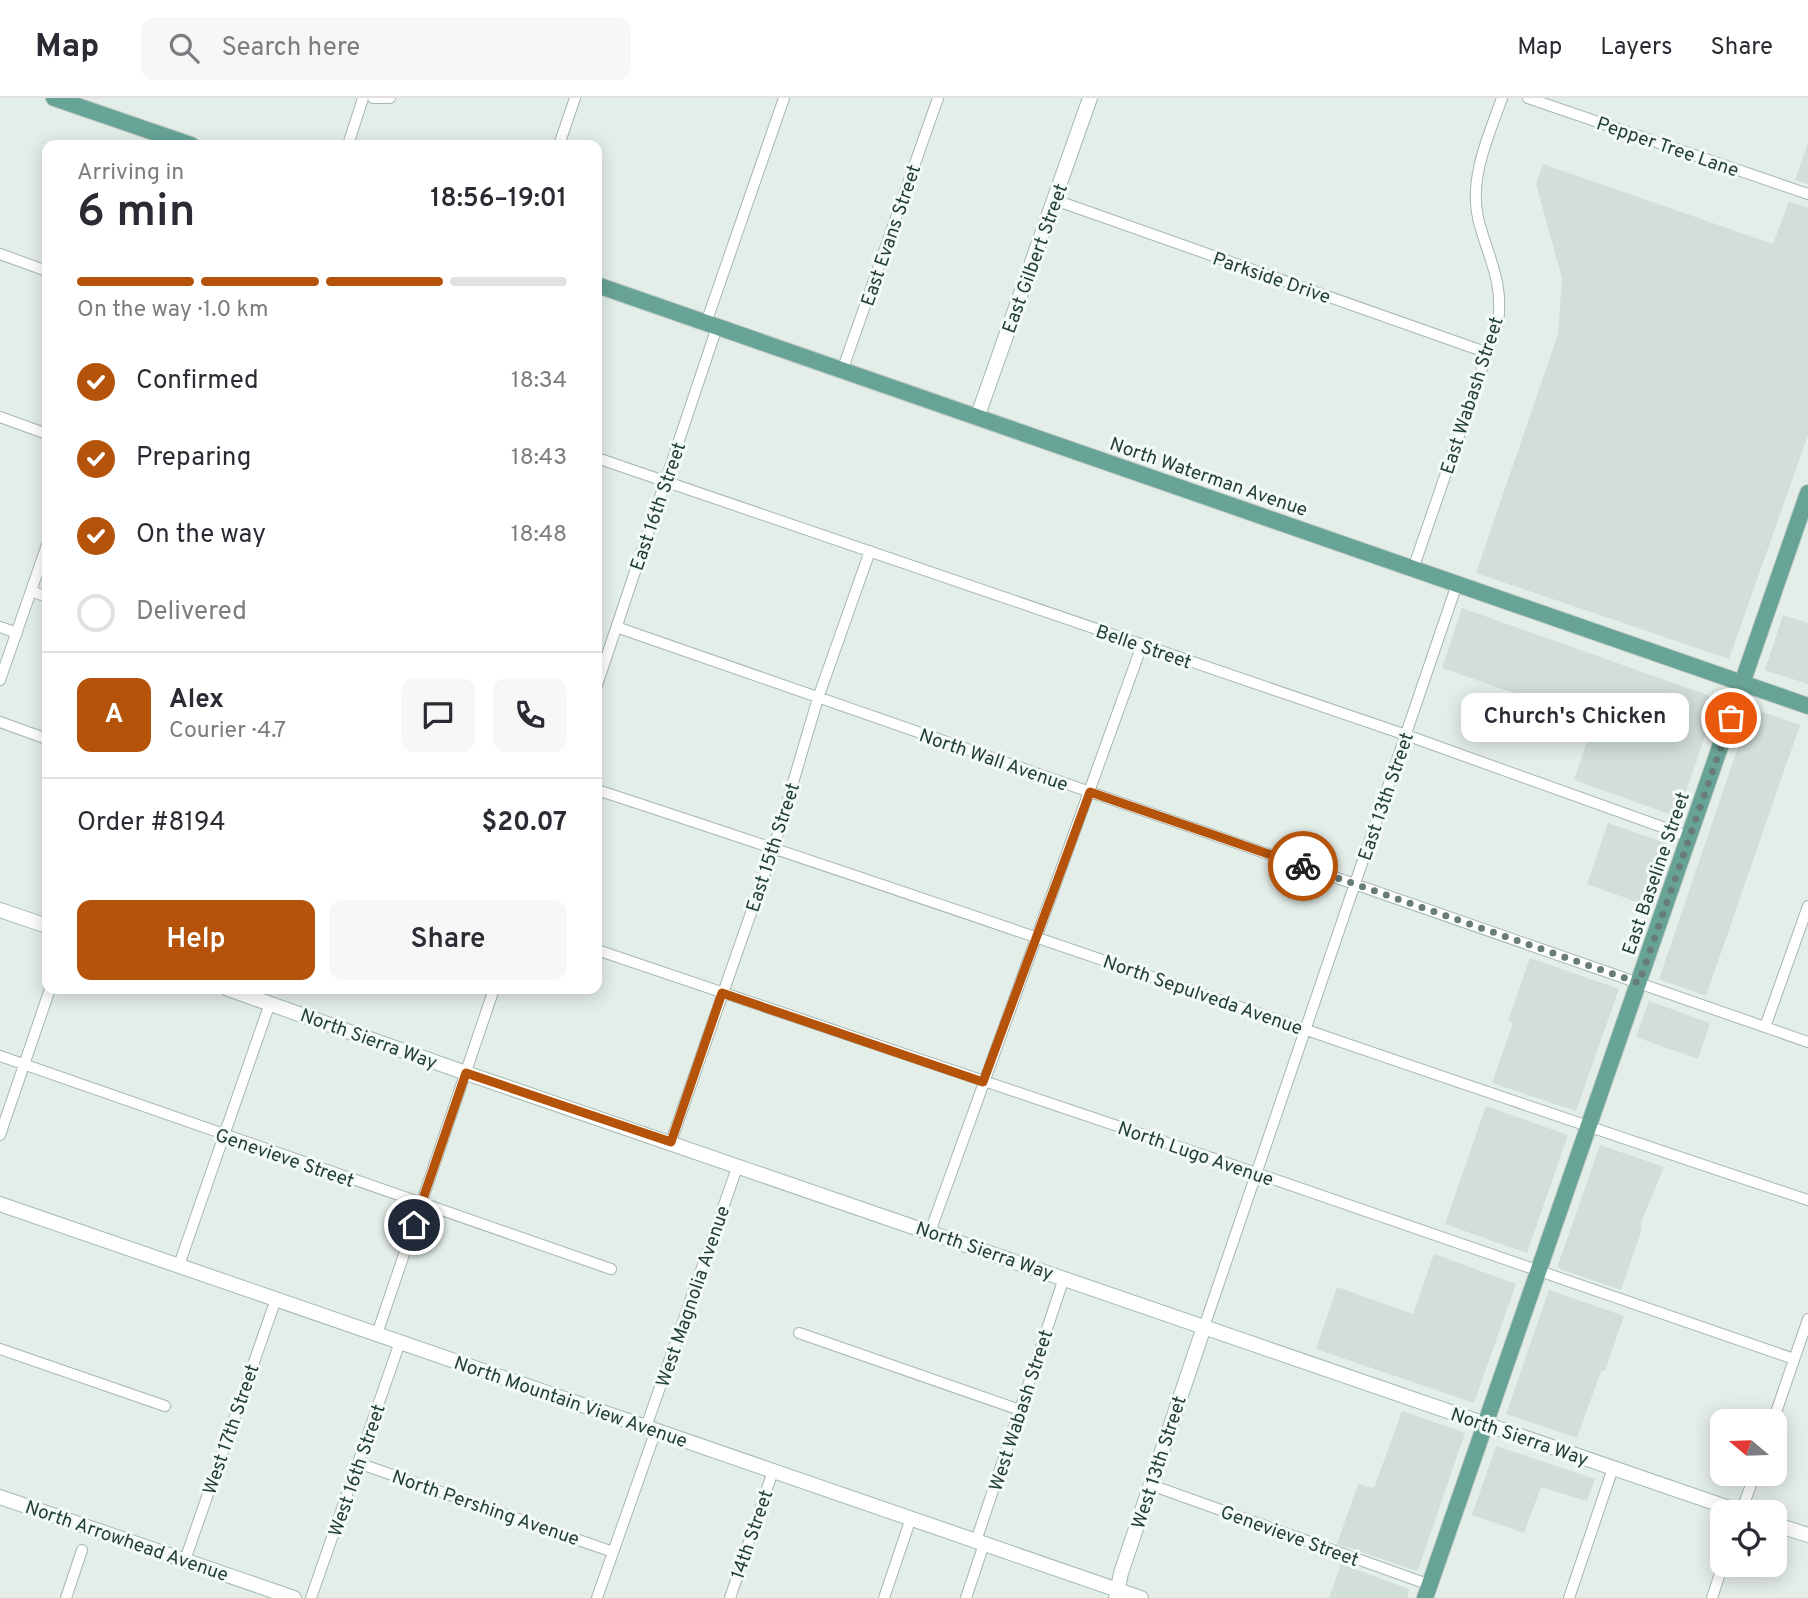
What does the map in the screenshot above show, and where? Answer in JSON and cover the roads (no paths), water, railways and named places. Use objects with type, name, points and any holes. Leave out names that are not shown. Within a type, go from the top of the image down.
[{"type":"main road","points":[[54,98],[175,140]]},
{"type":"main road","name":"North Waterman Avenue","points":[[602,287],[1808,706]]},
{"type":"main road","name":"East Baseline Street","points":[[1427,1591],[1808,493]]},
{"type":"street","points":[[350,140],[363,98]]},
{"type":"street","points":[[373,98],[390,98]]},
{"type":"street","points":[[561,140],[575,98]]},
{"type":"street","name":"East 16th Street","points":[[602,670],[666,482],[712,325],[785,98]]},
{"type":"street","name":"East Evans Street","points":[[842,371],[938,98]]},
{"type":"street","name":"East Gilbert Street","points":[[977,418],[1090,98]]},
{"type":"street","name":"East Wabash Street","points":[[1413,569],[1498,322],[1500,303],[1494,262],[1478,217],[1477,184],[1481,157],[1502,98]]},
{"type":"street","name":"Pepper Tree Lane","points":[[1528,98],[1808,194]]},
{"type":"street","name":"Parkside Drive","points":[[1055,200],[1488,353]]},
{"type":"street","points":[[0,254],[42,269]]},
{"type":"street","points":[[0,417],[42,432]]},
{"type":"street","name":"Belle Street","points":[[602,460],[1405,735],[1689,837]]},
{"type":"street","name":"East 15th Street","points":[[671,1142],[774,847],[818,698],[870,551]]},
{"type":"street","points":[[0,680],[42,559]]},
{"type":"street","name":"East 13th Street","points":[[1203,1327],[1457,584]]},
{"type":"street","points":[[31,591],[42,595]]},
{"type":"street","name":"North Wall Avenue","points":[[617,625],[818,698],[1808,1042]]},
{"type":"street","points":[[0,627],[17,633]]},
{"type":"street","points":[[930,1231],[1142,645]]},
{"type":"street","points":[[0,722],[42,737]]},
{"type":"street","name":"North Sepulveda Avenue","points":[[602,791],[774,847],[1588,1128],[1808,1200]]},
{"type":"street","points":[[1765,1027],[1808,906]]},
{"type":"street","points":[[0,910],[42,924]]},
{"type":"street","name":"North Lugo Avenue","points":[[602,952],[1794,1359]]},
{"type":"street","points":[[0,1135],[48,994]]},
{"type":"street","name":"North Sierra Way","points":[[243,994],[1710,1501]]},
{"type":"street","points":[[377,1334],[492,994]]},
{"type":"street","points":[[179,1265],[270,1003]]},
{"type":"street","name":"Genevieve Street","points":[[0,1056],[611,1269]]},
{"type":"street","name":"West Magnolia Avenue","points":[[597,1598],[738,1165]]},
{"type":"street","name":"North Mountain View Avenue","points":[[0,1203],[980,1542],[1117,1594],[1142,1598]]},
{"type":"street","name":"West Wabash Street","points":[[966,1598],[1020,1410],[1064,1278]]},
{"type":"street","name":"West 17th Street","points":[[185,1560],[276,1299]]},
{"type":"street","points":[[1777,1409],[1808,1319]]},
{"type":"street","name":"West 13th Street","points":[[1117,1594],[1121,1573],[1203,1327]]},
{"type":"street","points":[[799,1333],[1020,1410]]},
{"type":"street","name":"West 16th Street","points":[[311,1598],[400,1342]]},
{"type":"street","points":[[0,1349],[165,1406]]},
{"type":"street","name":"North Pershing Avenue","points":[[358,1463],[613,1552]]},
{"type":"street","points":[[1569,1598],[1613,1468]]},
{"type":"street","name":"14th Street","points":[[730,1598],[773,1471]]},
{"type":"street","name":"Genevieve Street","points":[[1150,1485],[1427,1591]]},
{"type":"street","name":"North Arrowhead Avenue","points":[[0,1497],[185,1560],[268,1594],[294,1598]]},
{"type":"street","points":[[884,1598],[911,1518]]},
{"type":"street","points":[[1787,1528],[1808,1535]]},
{"type":"street","points":[[66,1598],[82,1550]]},
{"type":"street","points":[[1712,1598],[1719,1577]]},
{"type":"place","name":"Church's Chicken","points":[[1731,718]]}]
